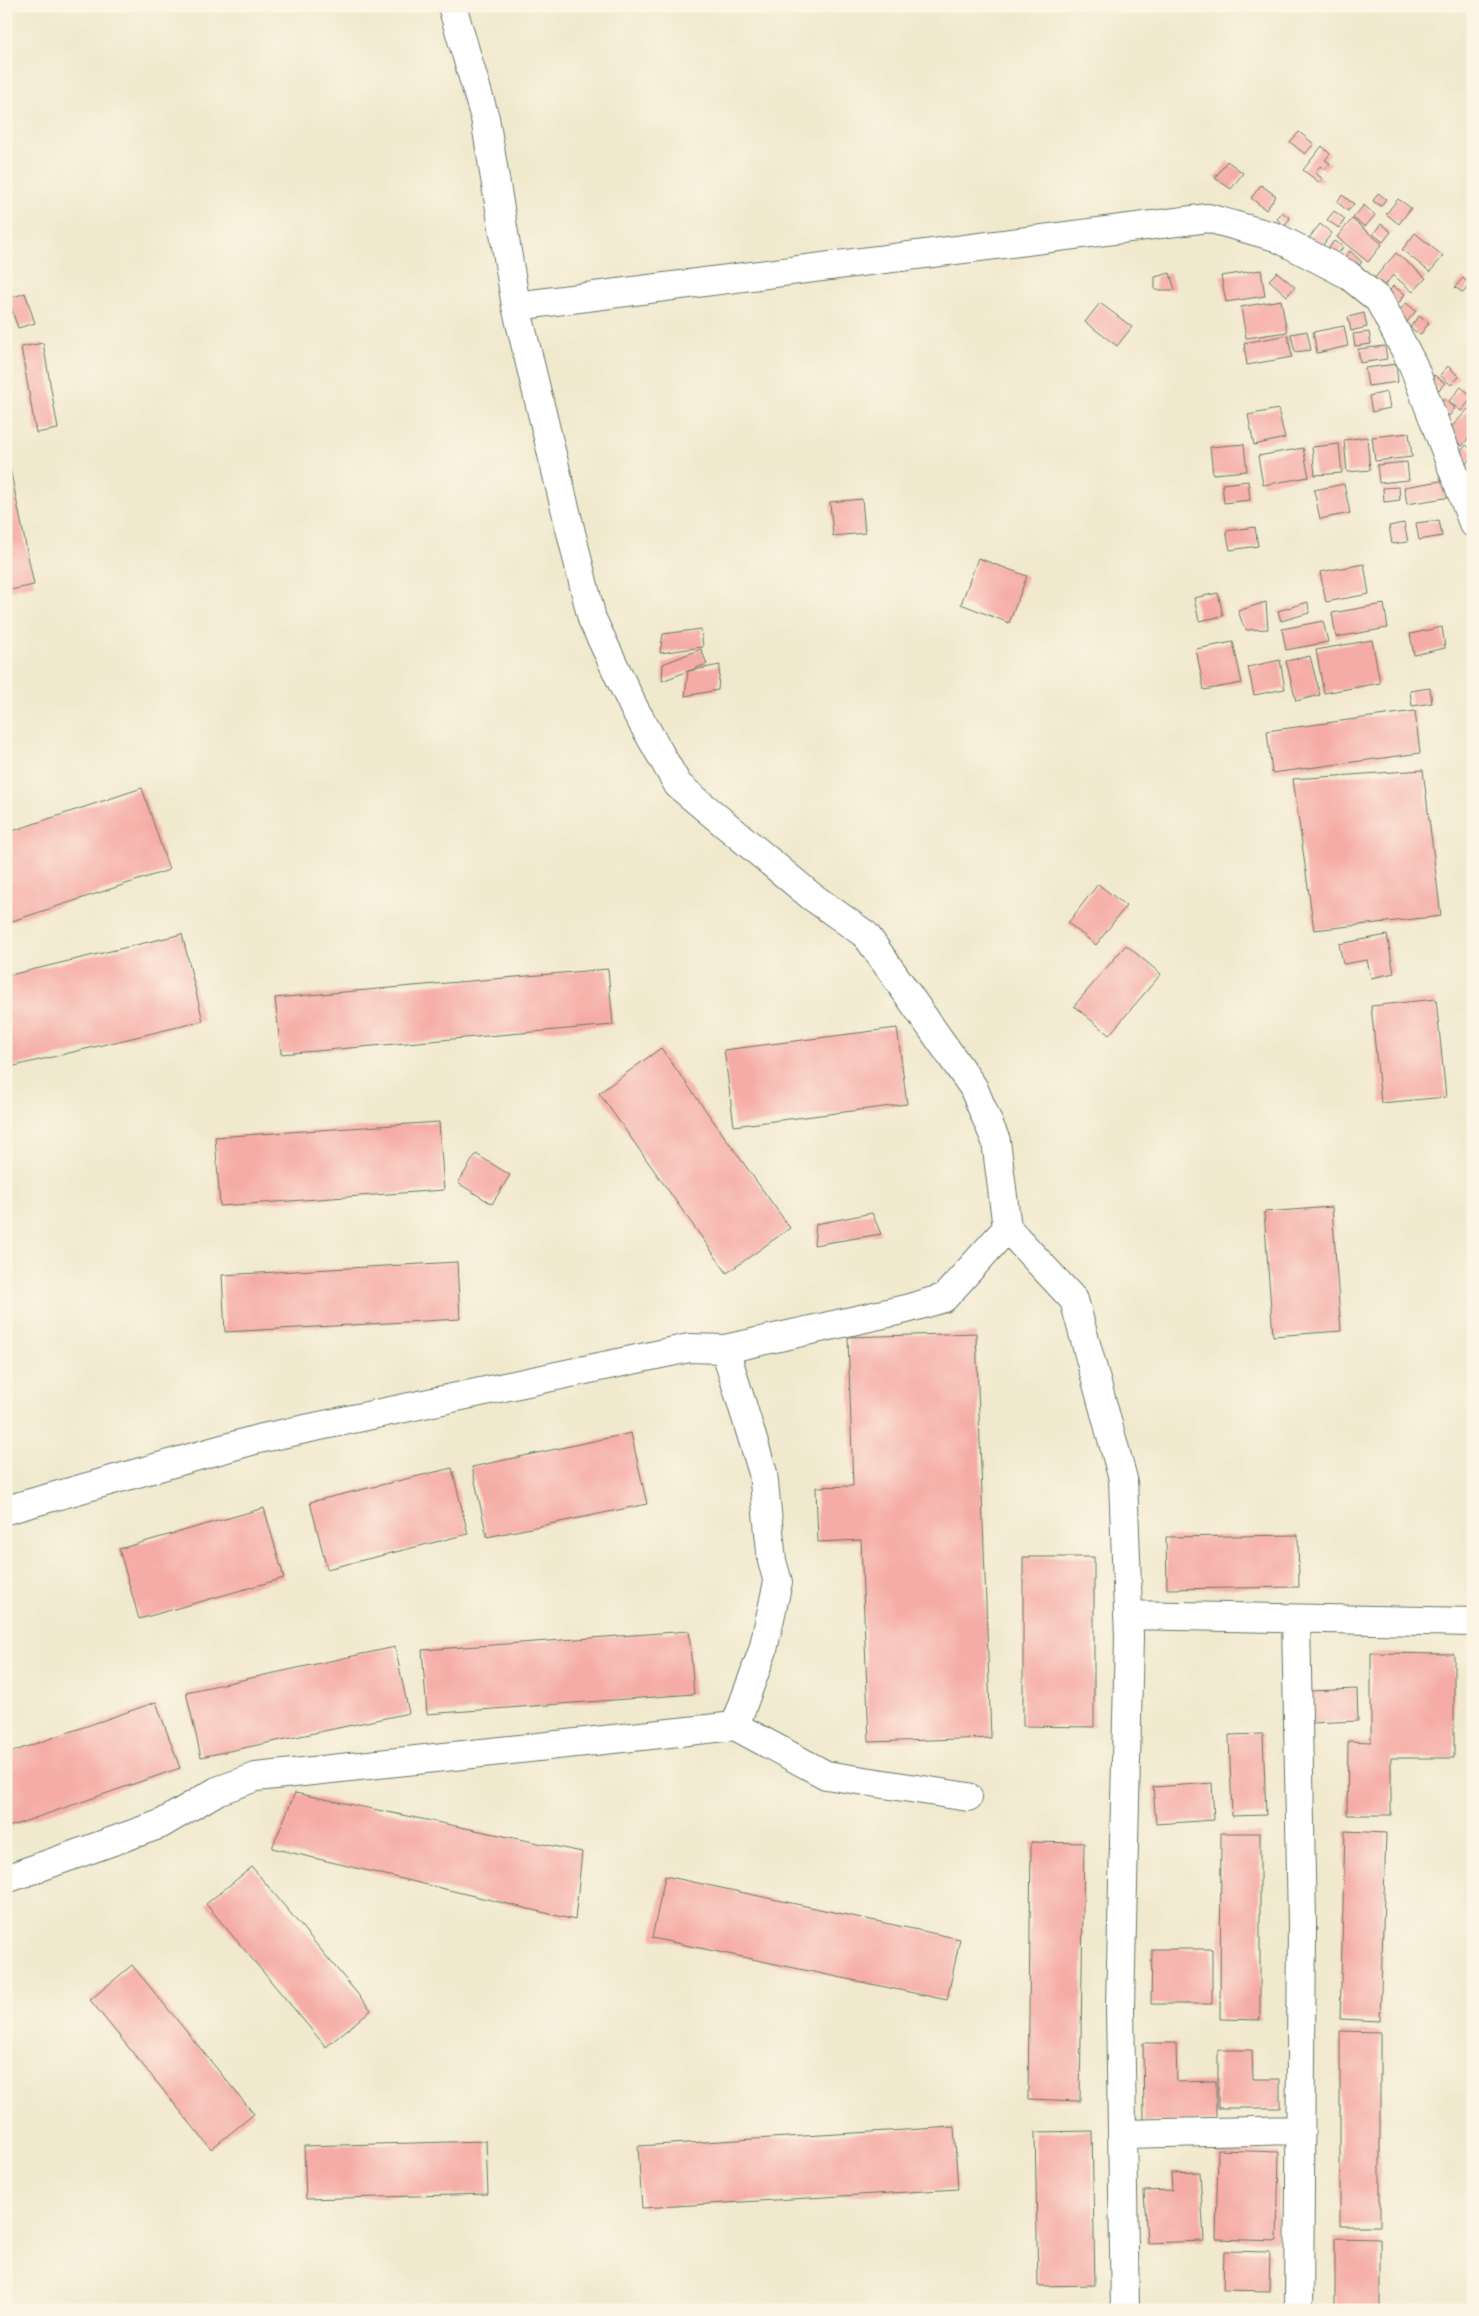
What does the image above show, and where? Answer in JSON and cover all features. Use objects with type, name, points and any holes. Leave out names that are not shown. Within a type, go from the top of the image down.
[{"type":"street","points":[[452,6],[486,118],[516,306],[592,619],[634,708],[678,785],[811,896],[866,935],[973,1087],[996,1141],[1007,1228],[1074,1300],[1123,1479],[1128,1615],[1120,2007],[1125,2310]]},
{"type":"street","points":[[516,306],[1208,218],[1276,237],[1347,274],[1379,300],[1413,365],[1473,523]]},
{"type":"street","points":[[6,1510],[258,1439],[689,1348],[725,1349],[906,1309],[944,1298],[1007,1228]]},
{"type":"street","points":[[725,1349],[762,1473],[772,1561],[778,1582],[763,1650],[735,1726]]},
{"type":"street","points":[[1128,1615],[1296,1620],[1473,1622]]},
{"type":"street","points":[[1296,1620],[1302,1924],[1299,2310]]},
{"type":"street","points":[[6,1879],[161,1824],[217,1791],[256,1777],[735,1726],[826,1775],[968,1797]]},
{"type":"street","points":[[1122,2134],[1299,2130]]},
{"type":"building","points":[[757,6],[781,6],[780,12]]},
{"type":"building","points":[[1299,132],[1314,144],[1305,154],[1290,142]]},
{"type":"building","points":[[1322,146],[1330,154],[1325,160],[1330,163],[1325,170],[1320,166],[1315,173],[1323,179],[1320,183],[1303,170]]},
{"type":"building","points":[[1227,161],[1243,173],[1231,189],[1215,178]]},
{"type":"building","points":[[1261,185],[1276,196],[1266,210],[1251,198]]},
{"type":"building","points":[[1378,193],[1386,199],[1381,206],[1373,201]]},
{"type":"building","points":[[1342,195],[1354,204],[1348,211],[1337,202]]},
{"type":"building","points":[[1398,199],[1411,208],[1399,224],[1386,214]]},
{"type":"building","points":[[1364,205],[1375,215],[1365,227],[1353,218]]},
{"type":"building","points":[[1334,211],[1345,219],[1339,228],[1327,220]]},
{"type":"building","points":[[1282,212],[1290,218],[1285,226],[1277,219]]},
{"type":"building","points":[[1352,219],[1382,244],[1368,262],[1337,237]]},
{"type":"building","points":[[1320,224],[1332,233],[1319,250],[1307,241]]},
{"type":"building","points":[[1381,224],[1391,232],[1383,242],[1373,234]]},
{"type":"building","points":[[1415,233],[1443,256],[1430,272],[1402,250]]},
{"type":"building","points":[[1334,241],[1343,247],[1335,259],[1326,252]]},
{"type":"building","points":[[1350,251],[1362,262],[1351,274],[1339,264]]},
{"type":"building","points":[[1396,253],[1426,278],[1413,292],[1393,275],[1381,290],[1371,282]]},
{"type":"building","points":[[1261,270],[1265,296],[1226,302],[1221,276]]},
{"type":"building","points":[[1277,272],[1295,287],[1287,296],[1269,280]]},
{"type":"building","points":[[1170,273],[1175,290],[1155,290],[1155,277]]},
{"type":"building","points":[[1463,278],[1470,284],[1463,293],[1455,287]]},
{"type":"building","points":[[1393,286],[1405,294],[1396,307],[1384,299]]},
{"type":"building","points":[[25,293],[35,323],[18,328],[8,299]]},
{"type":"building","points":[[1281,300],[1287,332],[1246,338],[1241,307]]},
{"type":"building","points":[[1100,303],[1132,327],[1117,346],[1085,322]]},
{"type":"building","points":[[1406,303],[1416,311],[1406,323],[1396,314]]},
{"type":"building","points":[[1364,313],[1367,327],[1351,331],[1348,317]]},
{"type":"building","points":[[1419,316],[1429,323],[1420,335],[1410,327]]},
{"type":"building","points":[[1344,326],[1348,346],[1317,353],[1313,332]]},
{"type":"building","points":[[1307,331],[1311,350],[1295,352],[1291,334]]},
{"type":"building","points":[[1369,332],[1371,344],[1355,346],[1353,334]]},
{"type":"building","points":[[1288,335],[1292,357],[1247,365],[1244,343]]},
{"type":"building","points":[[43,343],[58,429],[36,433],[21,347]]},
{"type":"building","points":[[1385,346],[1387,359],[1360,363],[1358,349]]},
{"type":"building","points":[[1396,364],[1398,382],[1368,386],[1365,368]]},
{"type":"building","points":[[1448,366],[1459,377],[1451,385],[1440,375]]},
{"type":"building","points":[[1434,375],[1445,383],[1439,390],[1429,382]]},
{"type":"building","points":[[1461,387],[1473,397],[1461,411],[1449,401]]},
{"type":"building","points":[[1387,392],[1390,408],[1372,412],[1369,396]]},
{"type":"building","points":[[1444,399],[1455,408],[1449,416],[1438,407]]},
{"type":"building","points":[[1278,409],[1285,438],[1254,445],[1248,415]]},
{"type":"building","points":[[1468,409],[1473,413],[1473,433],[1462,446],[1447,432]]},
{"type":"building","points":[[1409,433],[1412,457],[1375,461],[1372,437]]},
{"type":"building","points":[[1367,437],[1370,470],[1347,472],[1344,440]]},
{"type":"building","points":[[1244,444],[1247,471],[1213,474],[1210,447]]},
{"type":"building","points":[[1339,444],[1342,473],[1315,475],[1312,447]]},
{"type":"building","points":[[1466,445],[1473,449],[1473,456],[1466,464],[1457,456]]},
{"type":"building","points":[[1303,448],[1309,477],[1263,485],[1258,456]]},
{"type":"building","points":[[6,449],[34,585],[6,591]]},
{"type":"building","points":[[1407,462],[1409,480],[1379,483],[1377,465]]},
{"type":"building","points":[[1447,480],[1451,497],[1407,504],[1404,487]]},
{"type":"building","points":[[1248,481],[1250,500],[1224,503],[1222,484]]},
{"type":"building","points":[[1344,484],[1350,513],[1320,519],[1314,490]]},
{"type":"building","points":[[1399,487],[1400,500],[1384,502],[1383,488]]},
{"type":"building","points":[[862,499],[865,533],[833,536],[830,502]]},
{"type":"building","points":[[1439,520],[1442,536],[1419,540],[1416,523]]},
{"type":"building","points":[[1404,523],[1408,542],[1392,544],[1389,526]]},
{"type":"building","points":[[1255,527],[1258,546],[1230,550],[1226,531]]},
{"type":"building","points":[[978,558],[1027,576],[1009,623],[961,604]]},
{"type":"building","points":[[1364,564],[1369,594],[1326,602],[1320,572]]},
{"type":"building","points":[[1218,593],[1223,616],[1199,621],[1194,598]]},
{"type":"building","points":[[1266,602],[1268,629],[1247,630],[1238,611]]},
{"type":"building","points":[[1308,602],[1309,613],[1281,621],[1278,611]]},
{"type":"building","points":[[1384,604],[1388,628],[1336,637],[1332,613]]},
{"type":"building","points":[[1323,621],[1328,642],[1286,650],[1282,629]]},
{"type":"building","points":[[1442,627],[1445,648],[1414,655],[1410,634]]},
{"type":"building","points":[[701,629],[703,647],[660,653],[663,634]]},
{"type":"building","points":[[1372,640],[1380,683],[1324,693],[1316,650]]},
{"type":"building","points":[[1233,642],[1242,683],[1204,690],[1196,649]]},
{"type":"building","points":[[701,649],[707,664],[662,681],[663,664]]},
{"type":"building","points":[[1310,656],[1320,695],[1296,701],[1286,661]]},
{"type":"building","points":[[1280,660],[1285,689],[1254,695],[1248,667]]},
{"type":"building","points":[[720,665],[718,690],[685,696],[688,671]]},
{"type":"building","points":[[1430,688],[1432,703],[1412,706],[1410,691]]},
{"type":"building","points":[[1415,711],[1420,753],[1272,773],[1267,731]]},
{"type":"building","points":[[1423,770],[1441,916],[1314,930],[1293,779]]},
{"type":"building","points":[[142,788],[169,870],[6,923],[6,833]]},
{"type":"building","points":[[1098,884],[1126,906],[1096,945],[1068,923]]},
{"type":"building","points":[[182,934],[203,1021],[6,1068],[6,976]]},
{"type":"building","points":[[1387,935],[1394,973],[1371,978],[1367,960],[1343,964],[1339,944]]},
{"type":"building","points":[[1126,945],[1161,974],[1109,1035],[1074,1006]]},
{"type":"building","points":[[608,969],[613,1025],[281,1054],[275,998]]},
{"type":"building","points":[[1436,999],[1446,1097],[1381,1103],[1371,1006]]},
{"type":"building","points":[[897,1028],[907,1104],[734,1126],[724,1050]]},
{"type":"building","points":[[661,1048],[790,1228],[727,1273],[599,1093]]},
{"type":"building","points":[[439,1122],[444,1190],[220,1206],[215,1137]]},
{"type":"building","points":[[476,1154],[510,1175],[492,1204],[458,1183]]},
{"type":"building","points":[[1332,1207],[1341,1331],[1273,1336],[1264,1212]]},
{"type":"building","points":[[872,1213],[881,1234],[814,1245],[816,1224]]},
{"type":"building","points":[[457,1262],[460,1319],[225,1332],[222,1275]]},
{"type":"building","points":[[976,1333],[991,1738],[869,1742],[861,1540],[818,1542],[816,1487],[853,1486],[848,1337]]},
{"type":"building","points":[[631,1433],[647,1504],[487,1537],[472,1467]]},
{"type":"building","points":[[452,1468],[468,1534],[327,1569],[310,1502]]},
{"type":"building","points":[[264,1508],[284,1578],[139,1619],[119,1549]]},
{"type":"building","points":[[1298,1535],[1299,1587],[1167,1589],[1166,1537]]},
{"type":"building","points":[[1023,1557],[1094,1557],[1094,1727],[1023,1726]]},
{"type":"building","points":[[689,1631],[694,1694],[427,1714],[422,1650]]},
{"type":"building","points":[[395,1647],[409,1713],[201,1757],[186,1692]]},
{"type":"building","points":[[1371,1653],[1454,1654],[1454,1758],[1391,1758],[1391,1815],[1347,1815],[1348,1741],[1371,1742]]},
{"type":"building","points":[[1357,1689],[1358,1721],[1312,1723],[1311,1691]]},
{"type":"building","points":[[156,1702],[180,1768],[6,1828],[6,1754]]},
{"type":"building","points":[[1263,1734],[1266,1815],[1232,1816],[1229,1735]]},
{"type":"building","points":[[1212,1783],[1214,1820],[1156,1824],[1153,1787]]},
{"type":"building","points":[[295,1793],[582,1852],[575,1920],[272,1848]]},
{"type":"building","points":[[1345,1831],[1386,1833],[1380,2021],[1340,2019]]},
{"type":"building","points":[[1221,1833],[1260,1833],[1260,2020],[1220,2019]]},
{"type":"building","points":[[1031,1842],[1084,1843],[1080,2101],[1028,2099]]},
{"type":"building","points":[[252,1867],[371,2010],[326,2047],[206,1904]]},
{"type":"building","points":[[665,1876],[960,1939],[947,2000],[652,1938]]},
{"type":"building","points":[[1152,1949],[1212,1949],[1212,2004],[1151,2004]]},
{"type":"building","points":[[132,1965],[254,2114],[211,2149],[90,2000]]},
{"type":"building","points":[[1340,2031],[1380,2032],[1380,2226],[1340,2226]]},
{"type":"building","points":[[1143,2043],[1176,2043],[1177,2082],[1216,2081],[1216,2121],[1144,2122]]},
{"type":"building","points":[[1218,2050],[1252,2050],[1253,2079],[1280,2079],[1280,2108],[1218,2108]]},
{"type":"building","points":[[954,2127],[958,2189],[642,2208],[638,2146]]},
{"type":"building","points":[[1092,2131],[1095,2285],[1038,2286],[1035,2132]]},
{"type":"building","points":[[486,2141],[488,2194],[306,2199],[304,2146]]},
{"type":"building","points":[[1218,2150],[1279,2152],[1277,2241],[1216,2239]]},
{"type":"building","points":[[1200,2172],[1204,2241],[1147,2243],[1144,2191],[1172,2190],[1171,2173]]},
{"type":"building","points":[[1335,2238],[1380,2239],[1380,2310],[1335,2310]]},
{"type":"building","points":[[1224,2251],[1270,2252],[1269,2291],[1223,2290]]}]
